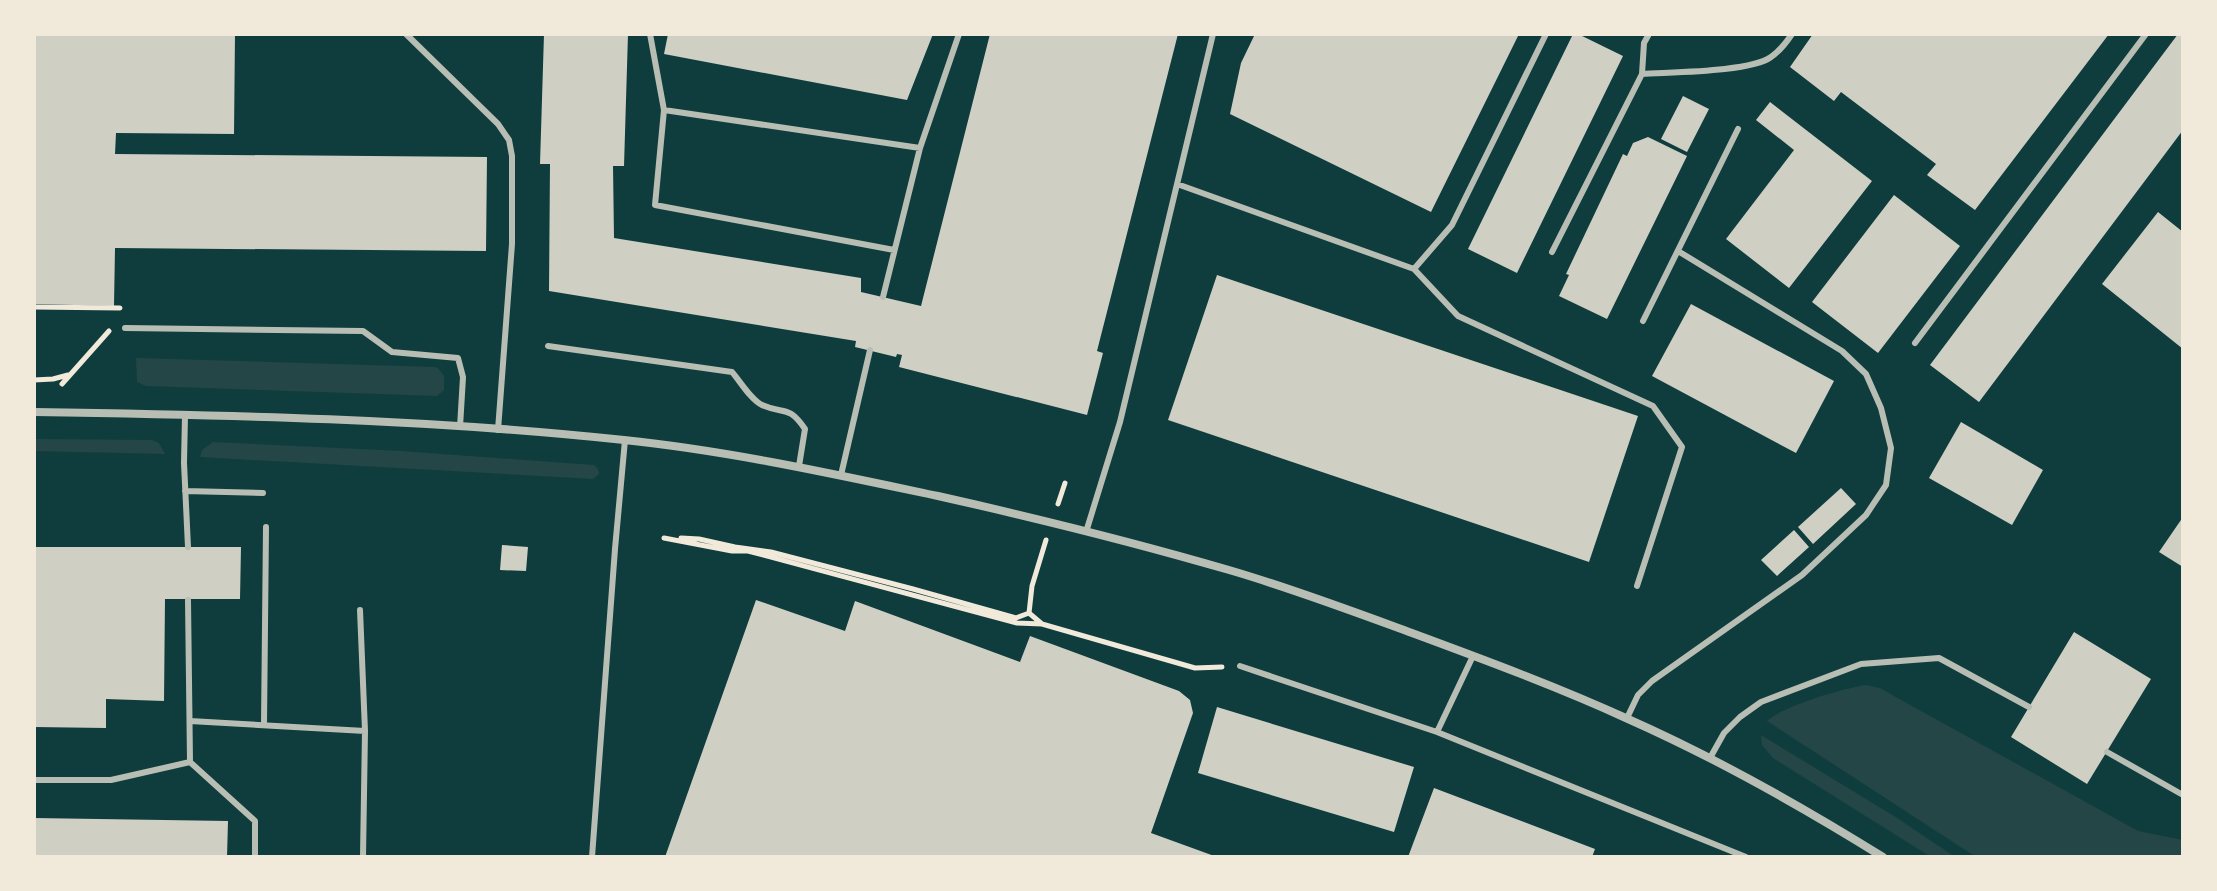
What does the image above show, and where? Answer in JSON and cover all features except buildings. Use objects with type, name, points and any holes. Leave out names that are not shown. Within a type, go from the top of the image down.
[{"type":"street","points":[[34,412],[362,419],[625,440],[799,466],[1051,523],[1232,571],[1473,656],[1627,718],[1710,758],[1883,857]]},
{"type":"lane","points":[[406,34],[498,124],[509,140],[512,156],[512,244],[498,430]]},
{"type":"lane","points":[[650,34],[664,110],[655,205],[894,250]]},
{"type":"lane","points":[[883,297],[920,148],[959,34]]},
{"type":"lane","points":[[1086,532],[1120,422],[1213,34]]},
{"type":"lane","points":[[1414,269],[1452,225],[1546,34]]},
{"type":"lane","points":[[1552,252],[1642,74],[1644,43],[1649,34]]},
{"type":"lane","points":[[1642,74],[1749,66],[1770,59],[1792,34]]},
{"type":"lane","points":[[1915,343],[2146,34]]},
{"type":"lane","points":[[664,110],[920,148]]},
{"type":"lane","points":[[1643,321],[1738,129]]},
{"type":"lane","points":[[1177,184],[1414,269],[1458,316],[1653,406],[1682,447],[1637,586]]},
{"type":"lane","points":[[1627,718],[1638,695],[1652,681],[1802,575],[1866,515],[1886,485],[1891,448],[1881,408],[1866,374],[1842,351],[1678,251]]},
{"type":"lane","points":[[125,328],[363,331],[392,352],[458,358],[463,377],[460,427]]},
{"type":"lane","points":[[548,346],[732,372],[760,404],[788,411],[798,419],[805,429],[799,466]]},
{"type":"lane","points":[[841,475],[870,350]]},
{"type":"lane","points":[[185,415],[188,547]]},
{"type":"lane","points":[[592,857],[625,440]]},
{"type":"lane","points":[[185,491],[263,493]]},
{"type":"lane","points":[[264,724],[266,527]]},
{"type":"lane","points":[[188,600],[190,762],[255,821],[255,857]]},
{"type":"lane","points":[[360,610],[365,731],[363,857]]},
{"type":"lane","points":[[1437,732],[1473,656]]},
{"type":"lane","points":[[1710,758],[1724,733],[1761,702],[1861,664],[1939,658],[2029,707]]},
{"type":"lane","points":[[1240,666],[1437,732],[1746,857]]},
{"type":"lane","points":[[190,721],[365,731]]},
{"type":"lane","points":[[2107,752],[2183,795]]},
{"type":"lane","points":[[34,780],[111,780],[190,762]]},
{"type":"path","points":[[34,307],[120,308],[125,328],[111,329],[62,384]]},
{"type":"path","points":[[34,380],[70,374]]},
{"type":"path","points":[[1029,613],[1032,586],[1065,483]]},
{"type":"path","points":[[1029,613],[1016,618],[764,551],[699,539],[664,538],[732,551],[748,551],[1017,623],[1042,624],[1195,668],[1240,666]]},
{"type":"path","points":[[1029,613],[1042,624]]},
{"type":"shaded area","points":[[136,358],[434,367],[444,376],[444,390],[437,396],[146,386],[137,382]]},
{"type":"shaded area","points":[[34,439],[152,440],[159,443],[165,454],[34,451]]},
{"type":"shaded area","points":[[213,442],[594,465],[599,474],[593,479],[200,457],[202,450]]},
{"type":"shaded area","points":[[1866,685],[1880,688],[2138,831],[2183,840],[2183,857],[1976,857],[1767,721],[1800,704]]},
{"type":"shaded area","points":[[1761,735],[1955,857],[1931,857],[1773,758],[1762,745]]}]
